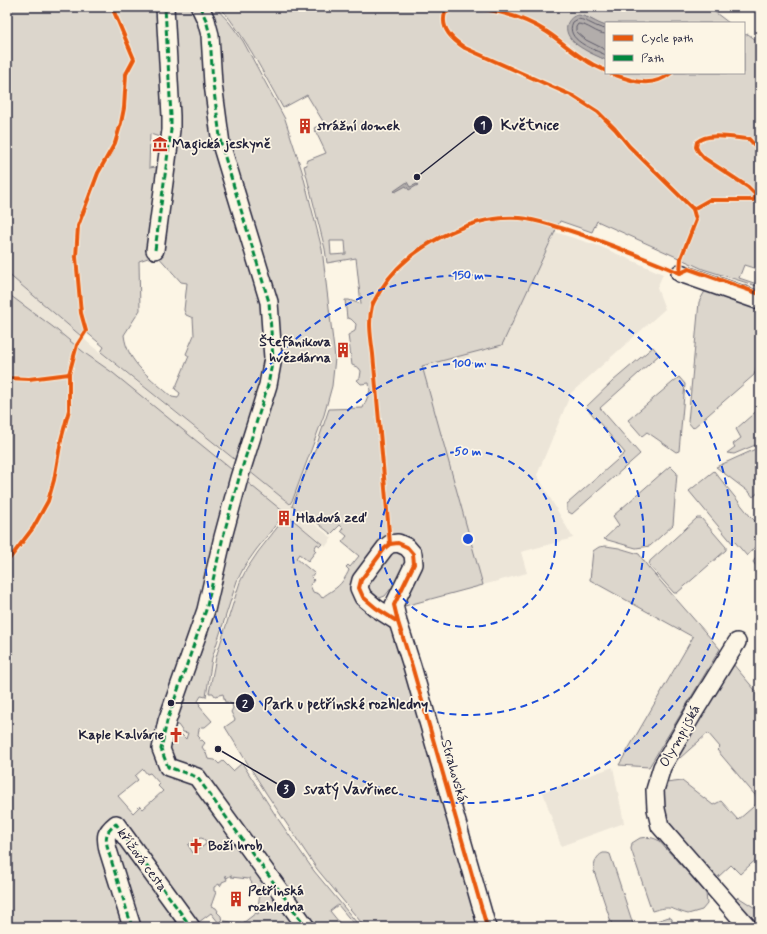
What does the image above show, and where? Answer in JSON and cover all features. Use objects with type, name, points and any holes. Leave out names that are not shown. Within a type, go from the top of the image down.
[{"type":"street","points":[[156,250],[171,130],[165,7]]},
{"type":"street","points":[[200,7],[206,20],[210,35],[213,84],[223,155],[269,302],[273,358],[268,385],[223,538],[206,610],[167,721],[161,749],[168,767],[197,777],[306,927]]},
{"type":"street","points":[[680,273],[760,301]]},
{"type":"street","name":"Strahovská","points":[[398,622],[487,927]]},
{"type":"street","name":"Olympijská","points":[[736,642],[662,767],[655,790],[656,809],[660,826],[748,927]]},
{"type":"street","name":"křížová cesta","points":[[132,927],[106,840],[108,830],[116,824],[191,927]]},
{"type":"shaded area","points":[[7,7],[215,7],[229,22],[243,41],[285,119],[302,171],[322,249],[335,358],[332,386],[324,415],[290,504],[101,352],[104,347],[85,331],[81,336],[7,273]],"holes":[[[150,134],[163,138],[163,166],[149,168]],[[157,255],[181,282],[187,283],[184,310],[186,315],[193,318],[194,335],[186,354],[189,356],[175,389],[180,393],[178,398],[172,397],[149,377],[135,362],[126,345],[124,335],[140,310],[139,261]]]},
{"type":"shaded area","points":[[220,7],[712,7],[714,8],[712,10],[728,22],[605,22],[605,26],[587,17],[575,43],[605,60],[605,74],[745,74],[745,34],[748,34],[760,43],[760,270],[744,265],[739,278],[760,285],[760,287],[703,269],[597,221],[592,232],[560,221],[502,345],[422,366],[483,585],[401,607],[419,563],[386,541],[359,604],[392,630],[397,636],[481,927],[365,927],[317,869],[266,793],[225,727],[235,720],[231,712],[233,708],[232,704],[225,702],[223,694],[215,696],[213,693],[209,693],[216,657],[240,582],[258,552],[287,515],[322,544],[320,546],[317,544],[314,549],[316,551],[308,561],[299,554],[296,558],[314,573],[311,577],[314,580],[310,585],[313,592],[319,594],[322,598],[341,583],[349,570],[346,567],[348,565],[350,567],[359,556],[342,542],[347,536],[341,531],[343,528],[340,525],[331,534],[310,517],[308,519],[292,506],[316,447],[329,409],[363,408],[370,391],[369,383],[361,384],[357,380],[360,378],[361,371],[359,368],[352,365],[348,335],[355,331],[356,324],[351,319],[347,318],[345,300],[361,304],[356,258],[327,263],[325,249],[304,166],[307,165],[306,161],[326,153],[314,128],[324,123],[307,95],[283,108],[238,31]],"holes":[[[330,241],[345,241],[346,254],[331,255]]]},
{"type":"shaded area","points":[[555,232],[599,246],[663,274],[657,288],[665,309],[571,393],[537,475],[573,538],[521,552],[527,573],[483,585],[422,366],[502,344]]},
{"type":"shaded area","points":[[7,273],[92,346],[332,538],[326,546],[53,327],[7,293]]},
{"type":"shaded area","points":[[705,291],[753,307],[760,314],[760,356],[754,375],[693,428],[688,422],[699,302]]},
{"type":"shaded area","points":[[7,293],[113,373],[285,513],[244,567],[237,581],[212,658],[206,697],[201,696],[198,701],[199,706],[212,721],[205,727],[201,727],[199,729],[198,736],[200,741],[202,740],[205,743],[202,747],[208,759],[215,760],[219,764],[223,761],[233,771],[242,763],[314,871],[362,927],[351,927],[354,924],[338,905],[330,911],[343,927],[222,927],[211,913],[195,925],[196,927],[7,927]],"holes":[[[178,725],[183,732],[188,733],[186,739],[181,734],[174,739],[169,731]],[[143,769],[147,774],[150,773],[160,784],[158,786],[163,791],[143,809],[140,806],[133,813],[118,796],[138,780],[135,776]],[[201,838],[206,842],[205,845],[193,853],[188,845]],[[225,875],[227,878],[231,875],[231,877],[250,878],[259,894],[261,893],[262,895],[260,895],[257,911],[259,912],[258,914],[256,913],[243,923],[244,925],[241,923],[222,922],[221,916],[217,912],[218,911],[216,908],[211,906],[216,892],[214,891],[214,887],[219,884],[220,886],[222,882],[227,880]]]},
{"type":"shaded area","points":[[653,347],[659,355],[600,408],[640,454],[572,514],[567,511],[567,504],[625,453],[586,407],[613,381]]},
{"type":"shaded area","points":[[679,377],[685,384],[679,451],[676,452],[647,432],[642,436],[628,420]]},
{"type":"shaded area","points":[[760,408],[760,443],[734,454],[727,453],[735,447],[733,444],[741,438],[736,429]]},
{"type":"shaded area","points":[[760,447],[760,491],[753,497],[750,493],[716,467]]},
{"type":"shaded area","points":[[670,466],[677,473],[673,525],[650,546],[636,548],[604,539],[619,525],[613,516]]},
{"type":"shaded area","points":[[714,471],[750,516],[760,526],[760,541],[747,556],[735,542],[733,544],[689,491]]},
{"type":"shaded area","points":[[697,518],[701,518],[726,547],[726,550],[677,593],[674,593],[649,565],[650,561]]},
{"type":"shaded area","points":[[606,546],[639,554],[648,567],[720,649],[649,767],[619,765],[693,637],[590,580],[593,551],[599,547]]},
{"type":"shaded area","points":[[391,551],[405,552],[407,568],[385,596],[377,599],[369,597],[367,582]]},
{"type":"shaded area","points":[[760,552],[760,571],[753,562]]},
{"type":"shaded area","points":[[733,664],[760,696],[760,801],[717,750],[720,747],[708,733],[680,758],[677,755]]},
{"type":"shaded area","points":[[613,767],[624,823],[561,846],[543,792]]},
{"type":"shaded area","points":[[682,781],[713,805],[721,801],[738,820],[760,801],[760,856],[740,874],[731,865],[717,878],[666,820],[662,788],[666,783]]},
{"type":"shaded area","points":[[645,837],[659,841],[706,893],[707,904],[702,910],[688,914],[668,908],[652,911],[631,849],[632,843]]},
{"type":"shaded area","points":[[603,853],[610,854],[634,927],[613,927],[612,925],[594,871],[596,860]]},
{"type":"shaded area","points":[[738,897],[760,911],[760,927],[735,900]]},
{"type":"shaded area","points":[[669,917],[672,921],[653,927],[638,927]]},
{"type":"water","points":[[578,15],[585,17],[605,26],[605,60],[580,47],[570,37],[567,31],[567,25],[574,16]]},
{"type":"water","points":[[407,182],[410,187],[417,184],[418,185],[409,190],[406,186],[395,192],[394,191]]},
{"type":"marked path","points":[[155,250],[171,130],[165,7]]},
{"type":"marked path","points":[[200,7],[206,20],[210,35],[213,84],[221,144],[269,302],[273,358],[268,385],[239,478],[223,537],[206,610],[167,721],[161,749],[168,767],[197,777],[306,927]]},
{"type":"marked path","points":[[132,927],[107,845],[106,838],[108,832],[116,824],[191,927]]},
{"type":"cycle path","points":[[7,562],[33,528],[48,501],[69,410],[69,374],[77,345],[86,331],[81,313],[76,257],[78,226],[98,173],[115,143],[124,108],[126,74],[134,59],[112,7]]},
{"type":"cycle path","points":[[466,7],[452,9],[445,13],[444,24],[452,38],[465,48],[573,96],[598,112],[629,146],[693,209],[696,220],[681,258],[680,273]]},
{"type":"cycle path","points":[[469,7],[500,12],[529,22],[547,32],[582,58],[605,70]]},
{"type":"cycle path","points":[[613,74],[641,82],[656,81],[670,74]]},
{"type":"cycle path","points":[[693,209],[709,200],[753,200],[755,198],[755,194],[748,187],[704,158],[696,147],[697,142],[714,136],[749,139],[760,151]]},
{"type":"cycle path","points":[[390,544],[370,318],[375,299],[393,273],[424,247],[442,236],[481,221],[501,218],[520,218],[546,223],[591,238],[680,273],[689,269],[760,294]]},
{"type":"cycle path","points":[[7,378],[29,379],[69,374]]},
{"type":"cycle path","points":[[398,622],[376,608],[363,597],[359,588],[361,580],[385,548],[390,544],[398,543],[407,547],[413,554],[414,564],[394,605],[487,927]]},
{"type":"place","name":"strážní domek","points":[[305,126]]},
{"type":"place","name":"Magická jeskyně","points":[[160,144]]},
{"type":"place","name":"Květnice","points":[[417,177]]},
{"type":"place","name":"Štefánikova hvězdárna","points":[[343,350]]},
{"type":"place","name":"Hladová zeď","points":[[284,518]]},
{"type":"place","name":"Park u petřínské rozhledny","points":[[171,703]]},
{"type":"place","name":"Kaple Kalvárie","points":[[176,735]]},
{"type":"place","name":"svatý Vavřinec","points":[[218,749]]},
{"type":"place","name":"Boží hrob","points":[[196,846]]},
{"type":"place","name":"Petřínská rozhledna","points":[[236,899]]}]
